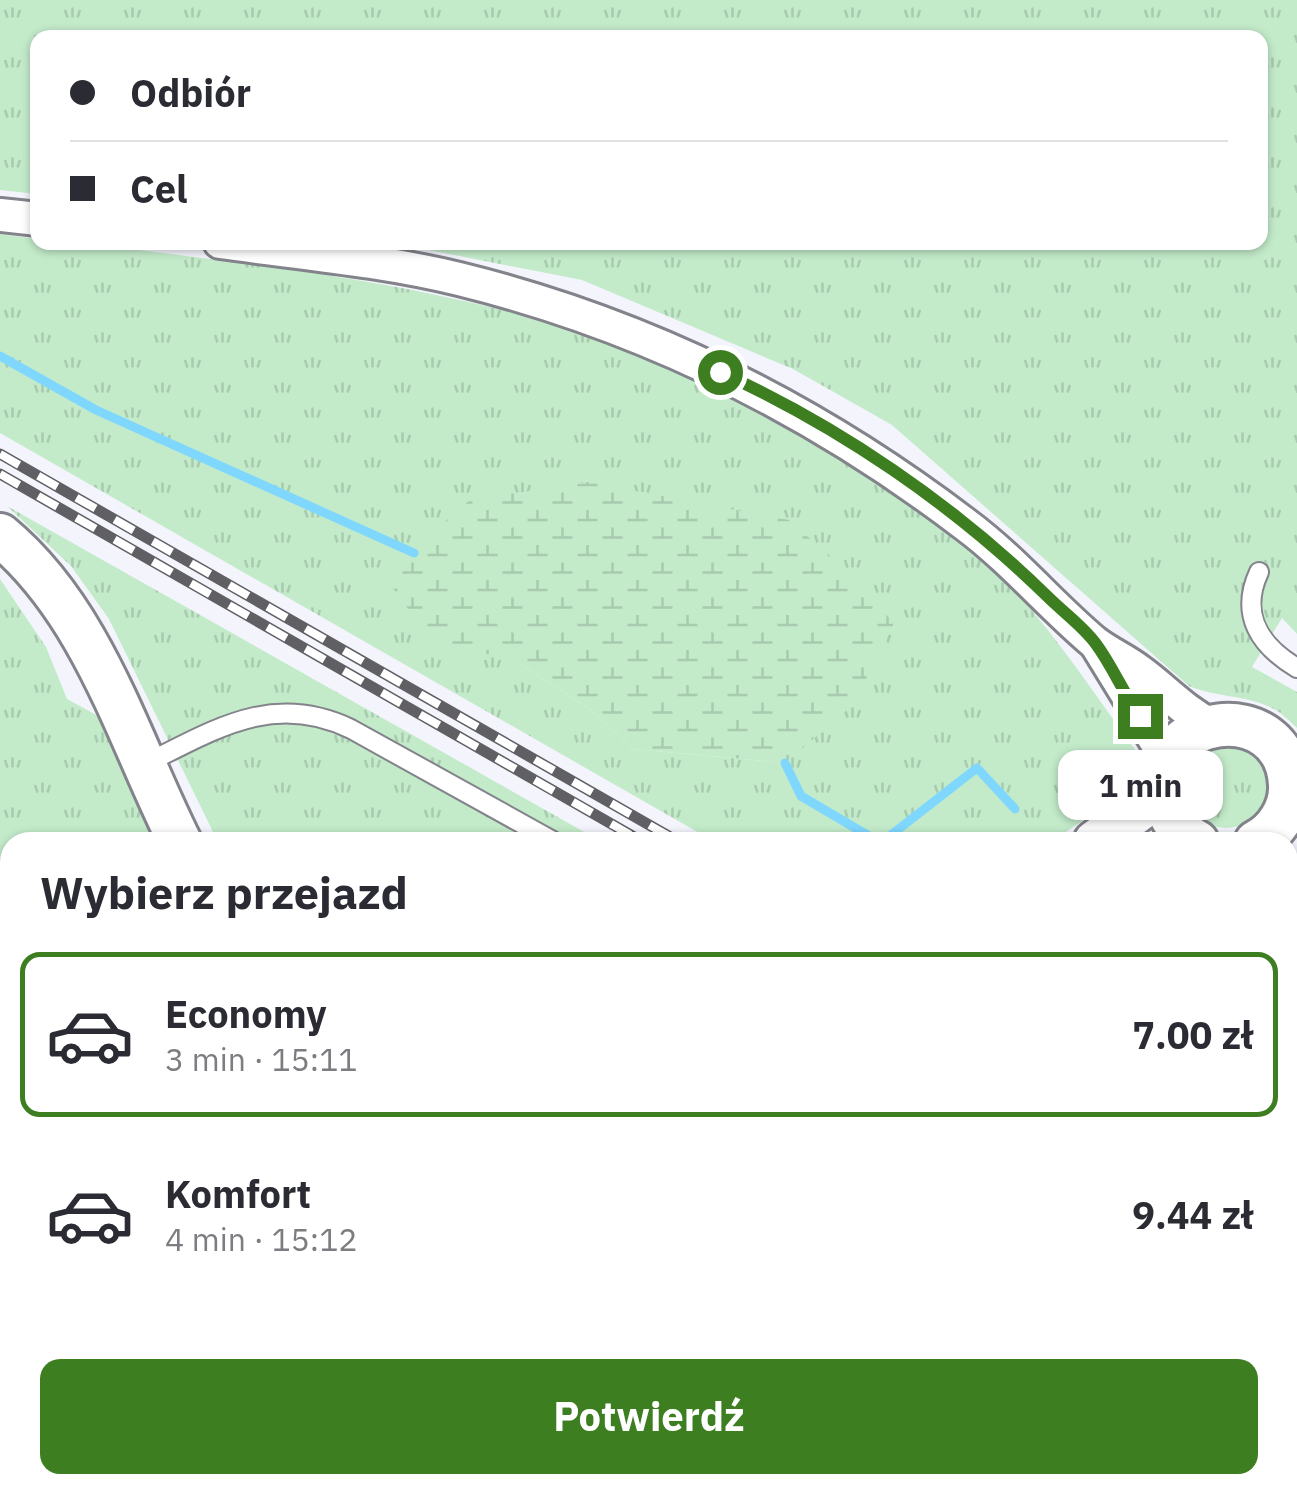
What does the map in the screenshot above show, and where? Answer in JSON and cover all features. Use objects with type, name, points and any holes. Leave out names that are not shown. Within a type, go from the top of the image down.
[{"type":"street","points":[[0,214],[30,218]]},
{"type":"street","points":[[279,250],[456,279],[560,308],[689,357],[752,386],[912,484],[1018,568],[1096,643],[1140,672],[1189,714],[1211,725]]},
{"type":"street","points":[[0,535],[56,596],[85,642],[175,832]]},
{"type":"street","points":[[1096,643],[1122,690],[1159,742],[1167,810],[1180,832]]},
{"type":"street","points":[[1107,832],[1166,777],[1178,745],[1193,732],[1234,723],[1256,730],[1274,744],[1286,764],[1291,823]]},
{"type":"lane","points":[[1258,572],[1250,598],[1254,626],[1272,652],[1297,668]]},
{"type":"lane","points":[[144,764],[249,716],[300,714],[333,720],[537,832]]},
{"type":"green space","points":[[0,0],[1297,0],[1297,634],[1282,618],[1252,667],[1297,692],[1297,728],[1260,703],[1189,686],[892,425],[793,369],[582,280],[429,250],[1268,250],[1268,30],[30,30],[30,193],[0,190]]},
{"type":"green space","points":[[0,234],[30,238],[30,250],[136,250],[342,277],[424,292],[545,321],[656,360],[713,385],[823,444],[925,512],[970,548],[1039,619],[1137,752],[1133,774],[1119,796],[1066,832],[698,832],[0,433]],"holes":[[[520,664],[785,763],[633,749],[591,710]]]},
{"type":"green space","points":[[588,482],[789,520],[838,563],[894,623],[853,705],[785,763],[633,749],[591,710],[520,664],[429,637],[389,583],[429,535],[470,500]]},
{"type":"green space","points":[[7,506],[584,832],[213,832],[109,619],[71,566]]},
{"type":"green space","points":[[0,579],[46,647],[67,699],[100,717],[153,832],[0,832]]},
{"type":"green space","points":[[1218,744],[1234,744],[1250,751],[1261,762],[1268,786],[1265,802],[1256,816],[1234,828],[1218,828],[1202,821],[1191,810],[1184,794],[1184,778],[1191,762],[1202,751]]},
{"type":"waterway","points":[[0,356],[96,410],[414,553]]},
{"type":"waterway","points":[[785,763],[801,796],[862,832]]},
{"type":"waterway","points":[[895,832],[977,768],[1015,809]]},
{"type":"railway","points":[[0,454],[662,832]]},
{"type":"railway","points":[[0,474],[626,832]]},
{"type":"route","points":[[720,372],[860,448],[970,528],[1096,643],[1140,716]]}]
